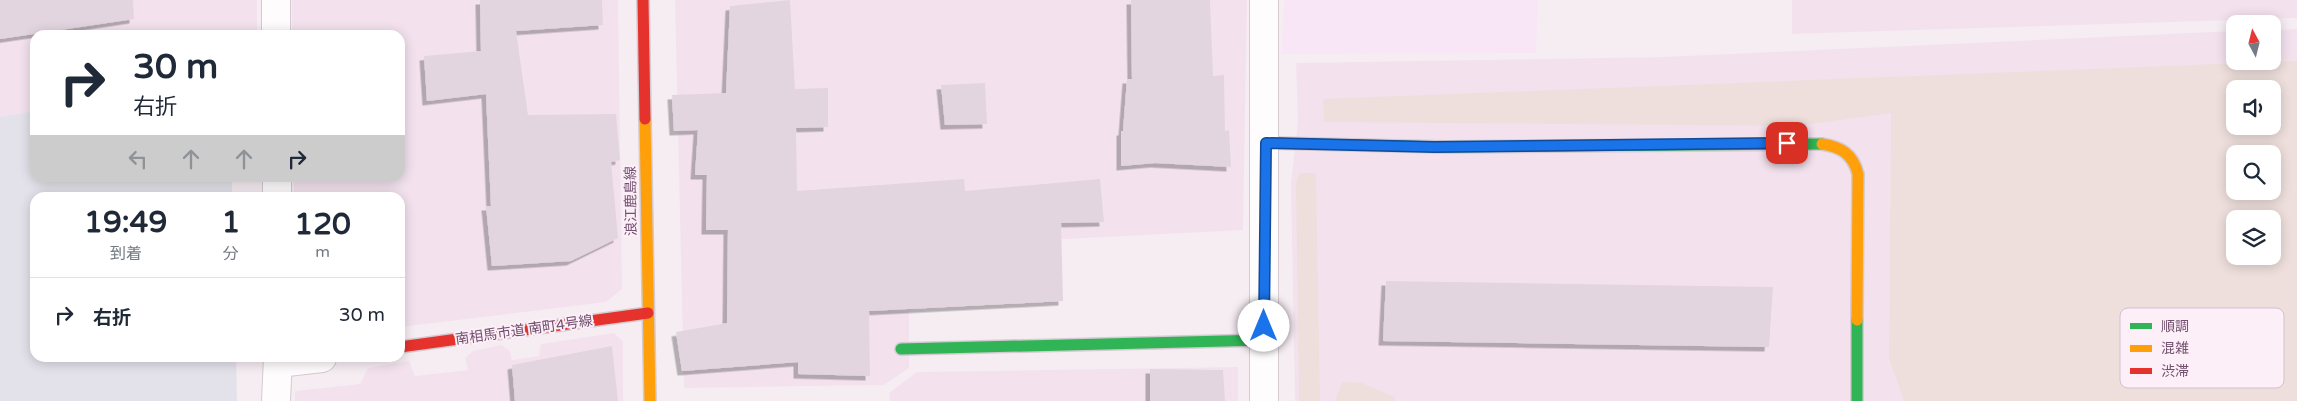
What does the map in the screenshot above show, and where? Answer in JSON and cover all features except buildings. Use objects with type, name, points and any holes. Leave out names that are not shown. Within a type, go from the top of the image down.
[{"type":"street","points":[[276,0],[276,30]]},
{"type":"street","name":"浪江鹿島線","points":[[643,0],[650,401]]},
{"type":"street","points":[[1264,0],[1266,143],[1264,401]]},
{"type":"street","points":[[1266,143],[1431,147],[1787,143],[1814,144],[1840,148],[1853,158],[1858,174],[1857,401]]},
{"type":"street","name":"南相馬市道 南町4号線","points":[[405,346],[648,313]]},
{"type":"street","points":[[901,349],[1264,340]]},
{"type":"street","points":[[276,401],[278,362]]},
{"type":"shaded area","points":[[0,0],[257,0],[257,30],[30,30],[30,115],[0,118]]},
{"type":"shaded area","points":[[292,0],[618,0],[622,289],[606,302],[405,326],[405,192],[294,192],[294,182],[405,182],[405,30],[292,30]]},
{"type":"shaded area","points":[[675,0],[1247,0],[1243,230],[909,247],[909,368],[884,385],[684,388]]},
{"type":"shaded area","points":[[1284,0],[1538,0],[1536,53],[1282,54]]},
{"type":"shaded area","points":[[1792,0],[2297,0],[2297,18],[2281,19],[2281,15],[2226,15],[2226,20],[1792,34]]},
{"type":"shaded area","points":[[2297,29],[2297,401],[1295,401],[1291,184],[1298,121],[1296,63],[1663,57],[2226,31],[2226,70],[2281,70],[2281,30]]},
{"type":"shaded area","points":[[2297,61],[2297,401],[1904,401],[1889,358],[1891,113],[1797,126],[1324,122],[1323,99],[2226,64],[2226,70],[2281,70],[2281,62]]},
{"type":"shaded area","points":[[30,112],[30,182],[232,182],[232,192],[30,192],[30,362],[236,362],[237,401],[0,401],[0,117]]},
{"type":"shaded area","points":[[1300,173],[1316,173],[1320,401],[1299,401],[1296,182]]},
{"type":"shaded area","points":[[614,333],[623,341],[623,401],[295,401],[295,391],[360,384],[368,368],[409,361],[415,376],[468,370],[465,358],[473,351],[501,345],[510,351],[512,360],[539,356],[541,344]]},
{"type":"shaded area","points":[[1238,367],[1238,401],[890,401],[889,393],[917,372]]},
{"type":"shaded area","points":[[1342,382],[1362,383],[1394,397],[1395,401],[1335,401]]},
{"type":"traffic: fast","points":[[1266,143],[1445,147],[1822,144]]},
{"type":"traffic: fast","points":[[1857,320],[1857,401]]},
{"type":"traffic: fast","points":[[901,349],[1264,340]]},
{"type":"traffic: slow","points":[[645,119],[650,401]]},
{"type":"traffic: slow","points":[[1822,144],[1835,147],[1845,153],[1853,161],[1858,174],[1857,320]]},
{"type":"traffic: jam","points":[[643,0],[645,119]]},
{"type":"traffic: jam","points":[[405,346],[648,313]]},
{"type":"route","points":[[1264,326],[1266,143],[1299,142],[1434,147],[1787,143]]}]
